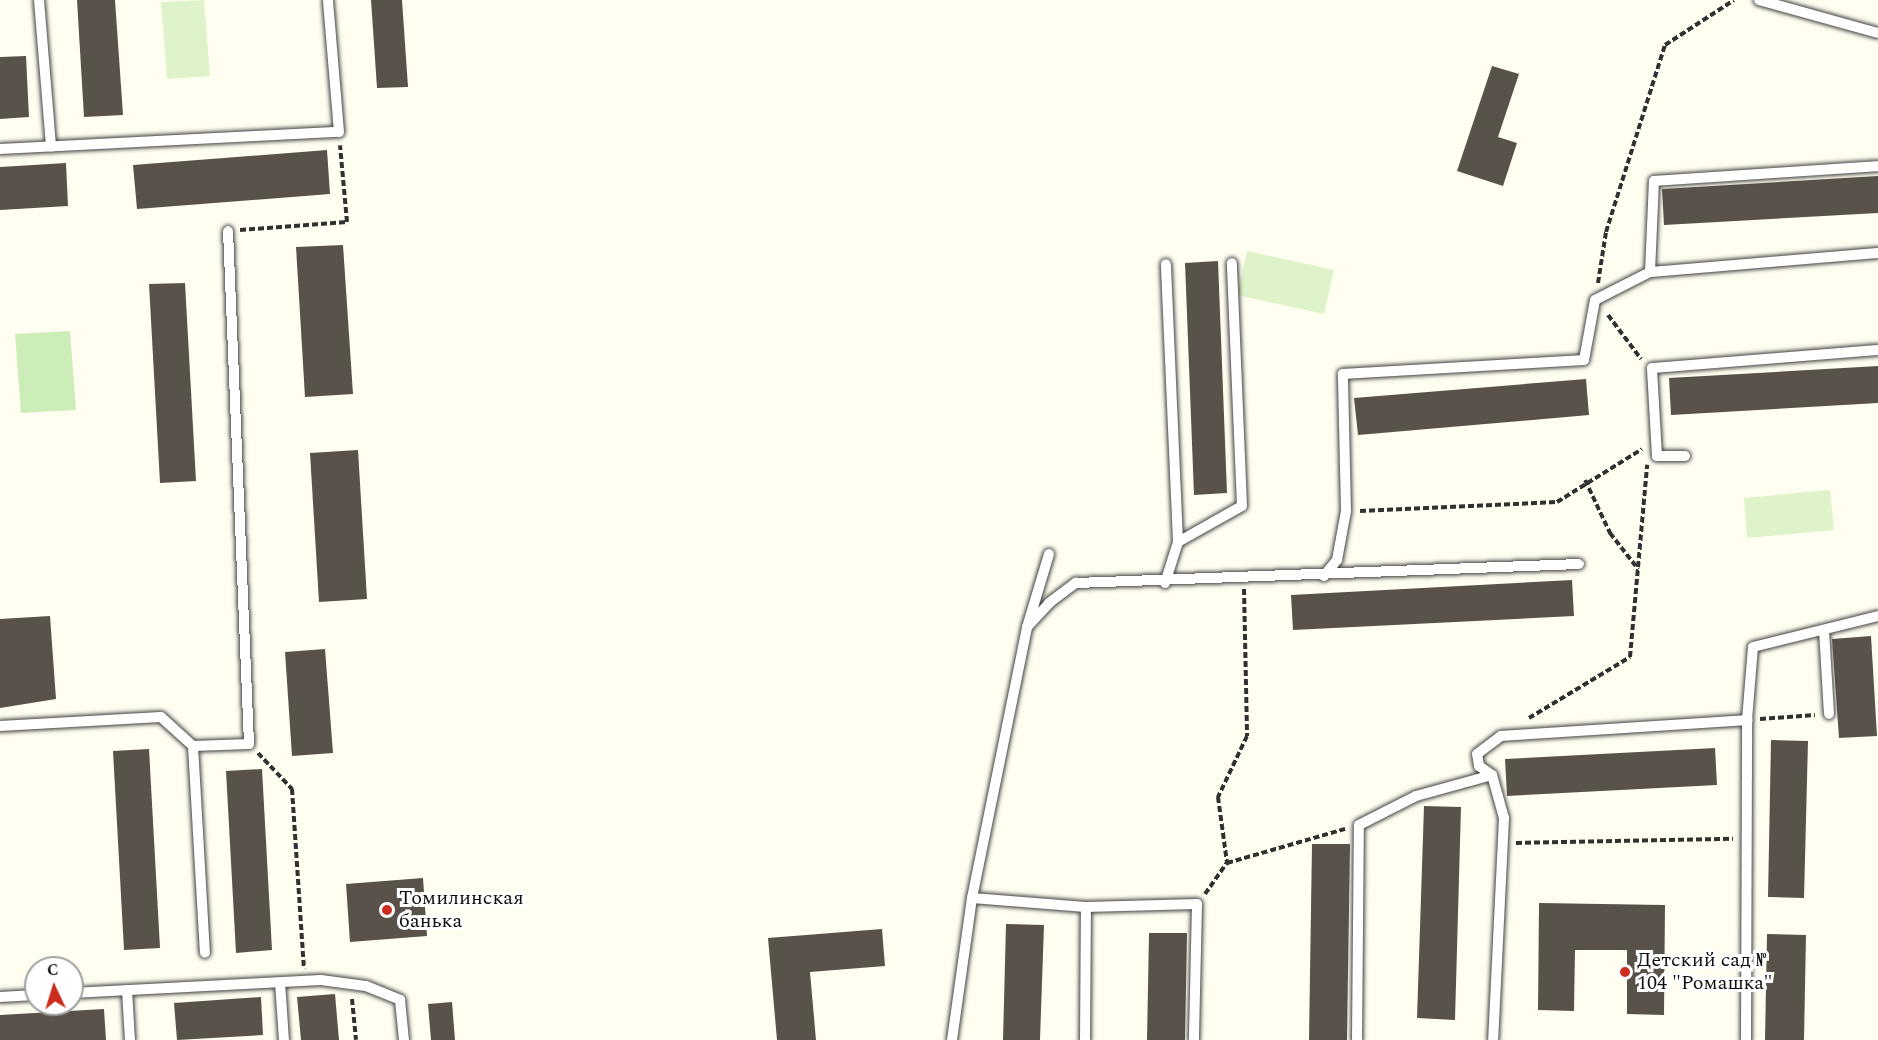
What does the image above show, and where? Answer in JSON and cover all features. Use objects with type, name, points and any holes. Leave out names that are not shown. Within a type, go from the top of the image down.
[{"type":"lane","points":[[39,0],[51,147]]},
{"type":"lane","points":[[0,149],[339,132],[328,0]]},
{"type":"lane","points":[[1759,0],[1878,33]]},
{"type":"lane","points":[[1650,272],[1654,181],[1878,166]]},
{"type":"lane","points":[[193,746],[249,744],[228,231]]},
{"type":"lane","points":[[1324,576],[1337,560],[1346,511],[1343,374],[1584,360],[1595,300],[1650,272],[1878,253]]},
{"type":"lane","points":[[1178,542],[1242,506],[1232,262]]},
{"type":"lane","points":[[1165,582],[1178,542],[1166,264]]},
{"type":"lane","points":[[1685,456],[1657,456],[1652,368],[1878,350]]},
{"type":"lane","points":[[952,1040],[972,898],[1027,627],[1049,554]]},
{"type":"lane","points":[[1027,627],[1076,583],[1324,576],[1579,564]]},
{"type":"lane","points":[[1746,1040],[1747,720],[1752,648],[1878,616]]},
{"type":"lane","points":[[1824,630],[1828,714]]},
{"type":"lane","points":[[0,726],[161,717],[193,746],[206,953]]},
{"type":"lane","points":[[1493,1040],[1504,818],[1492,775],[1479,766],[1477,754],[1501,736],[1747,720]]},
{"type":"lane","points":[[1357,1040],[1359,825],[1416,796],[1492,775]]},
{"type":"lane","points":[[972,898],[1086,907],[1197,904],[1194,1040]]},
{"type":"lane","points":[[1085,1040],[1086,907]]},
{"type":"lane","points":[[84,992],[305,981],[350,984],[400,1000],[404,1040]]},
{"type":"lane","points":[[280,982],[284,1040]]},
{"type":"lane","points":[[127,990],[130,1040]]},
{"type":"lane","points":[[0,997],[24,996]]},
{"type":"path","points":[[1641,356],[1595,300],[1606,232],[1665,45],[1734,0]]},
{"type":"path","points":[[228,231],[346,222],[339,132]]},
{"type":"path","points":[[1346,511],[1557,502],[1586,480],[1656,442]]},
{"type":"path","points":[[1501,736],[1630,657],[1648,458]]},
{"type":"path","points":[[1586,480],[1610,533],[1638,569]]},
{"type":"path","points":[[1227,863],[1218,797],[1247,736],[1244,579]]},
{"type":"path","points":[[1747,720],[1828,714]]},
{"type":"path","points":[[249,744],[292,789],[305,981]]},
{"type":"path","points":[[1197,904],[1227,863],[1359,825]]},
{"type":"path","points":[[1503,843],[1747,839]]},
{"type":"path","points":[[350,984],[356,1040]]},
{"type":"green space","points":[[204,0],[210,76],[167,79],[161,2]]},
{"type":"green space","points":[[1247,251],[1334,270],[1324,314],[1237,295]]},
{"type":"green space","points":[[70,331],[76,410],[21,413],[15,334]]},
{"type":"green space","points":[[1830,490],[1834,530],[1747,538],[1744,498]]},
{"type":"building","points":[[77,0],[115,0],[123,115],[84,117]]},
{"type":"building","points":[[371,0],[402,0],[408,87],[377,88]]},
{"type":"building","points":[[26,56],[29,117],[0,119],[0,57]]},
{"type":"building","points":[[1492,66],[1519,74],[1498,137],[1517,143],[1503,186],[1457,171]]},
{"type":"building","points":[[327,150],[330,194],[137,209],[133,165]]},
{"type":"building","points":[[66,163],[68,206],[0,210],[0,167]]},
{"type":"building","points":[[1878,176],[1878,213],[1664,225],[1662,189]]},
{"type":"building","points":[[343,245],[353,394],[305,397],[296,247]]},
{"type":"building","points":[[1218,261],[1227,493],[1194,495],[1185,263]]},
{"type":"building","points":[[185,283],[196,481],[160,483],[149,284]]},
{"type":"building","points":[[1878,366],[1878,403],[1671,415],[1669,378]]},
{"type":"building","points":[[1586,379],[1589,415],[1358,435],[1354,398]]},
{"type":"building","points":[[358,450],[367,599],[319,602],[310,453]]},
{"type":"building","points":[[1572,580],[1574,616],[1293,630],[1291,595]]},
{"type":"building","points":[[50,616],[56,699],[0,708],[0,619]]},
{"type":"building","points":[[1871,636],[1877,736],[1839,738],[1832,639]]},
{"type":"building","points":[[325,649],[333,753],[292,756],[285,652]]},
{"type":"building","points":[[1771,740],[1808,741],[1804,898],[1768,897]]},
{"type":"building","points":[[1715,748],[1717,785],[1507,796],[1505,759]]},
{"type":"building","points":[[149,749],[160,948],[124,950],[113,751]]},
{"type":"building","points":[[262,769],[272,950],[236,953],[226,771]]},
{"type":"building","points":[[1424,806],[1461,807],[1455,1020],[1417,1018]]},
{"type":"building","points":[[1312,844],[1350,844],[1347,1040],[1309,1040]]},
{"type":"building","name":"Томилинская банька","points":[[423,878],[427,936],[350,942],[346,884]]},
{"type":"building","points":[[1539,903],[1665,905],[1664,1015],[1627,1014],[1627,950],[1575,950],[1574,1011],[1538,1010]]},
{"type":"building","points":[[1006,924],[1044,925],[1040,1040],[1003,1040]]},
{"type":"building","points":[[882,929],[885,966],[810,972],[816,1040],[777,1040],[768,938]]},
{"type":"building","points":[[1149,933],[1187,933],[1185,1040],[1147,1040]]},
{"type":"building","points":[[1767,934],[1806,935],[1804,1040],[1765,1040]]},
{"type":"building","points":[[335,994],[339,1040],[301,1040],[297,997]]},
{"type":"building","points":[[261,997],[263,1035],[177,1040],[174,1003]]},
{"type":"building","points":[[452,1002],[455,1040],[431,1040],[428,1004]]},
{"type":"building","points":[[104,1009],[106,1040],[0,1040],[0,1015],[84,1016],[84,1010]]},
{"type":"place","name":"Томилинская банька","points":[[387,910]]},
{"type":"place","name":"Детский сад № 104 \"Ромашка\"","points":[[1625,972]]}]
